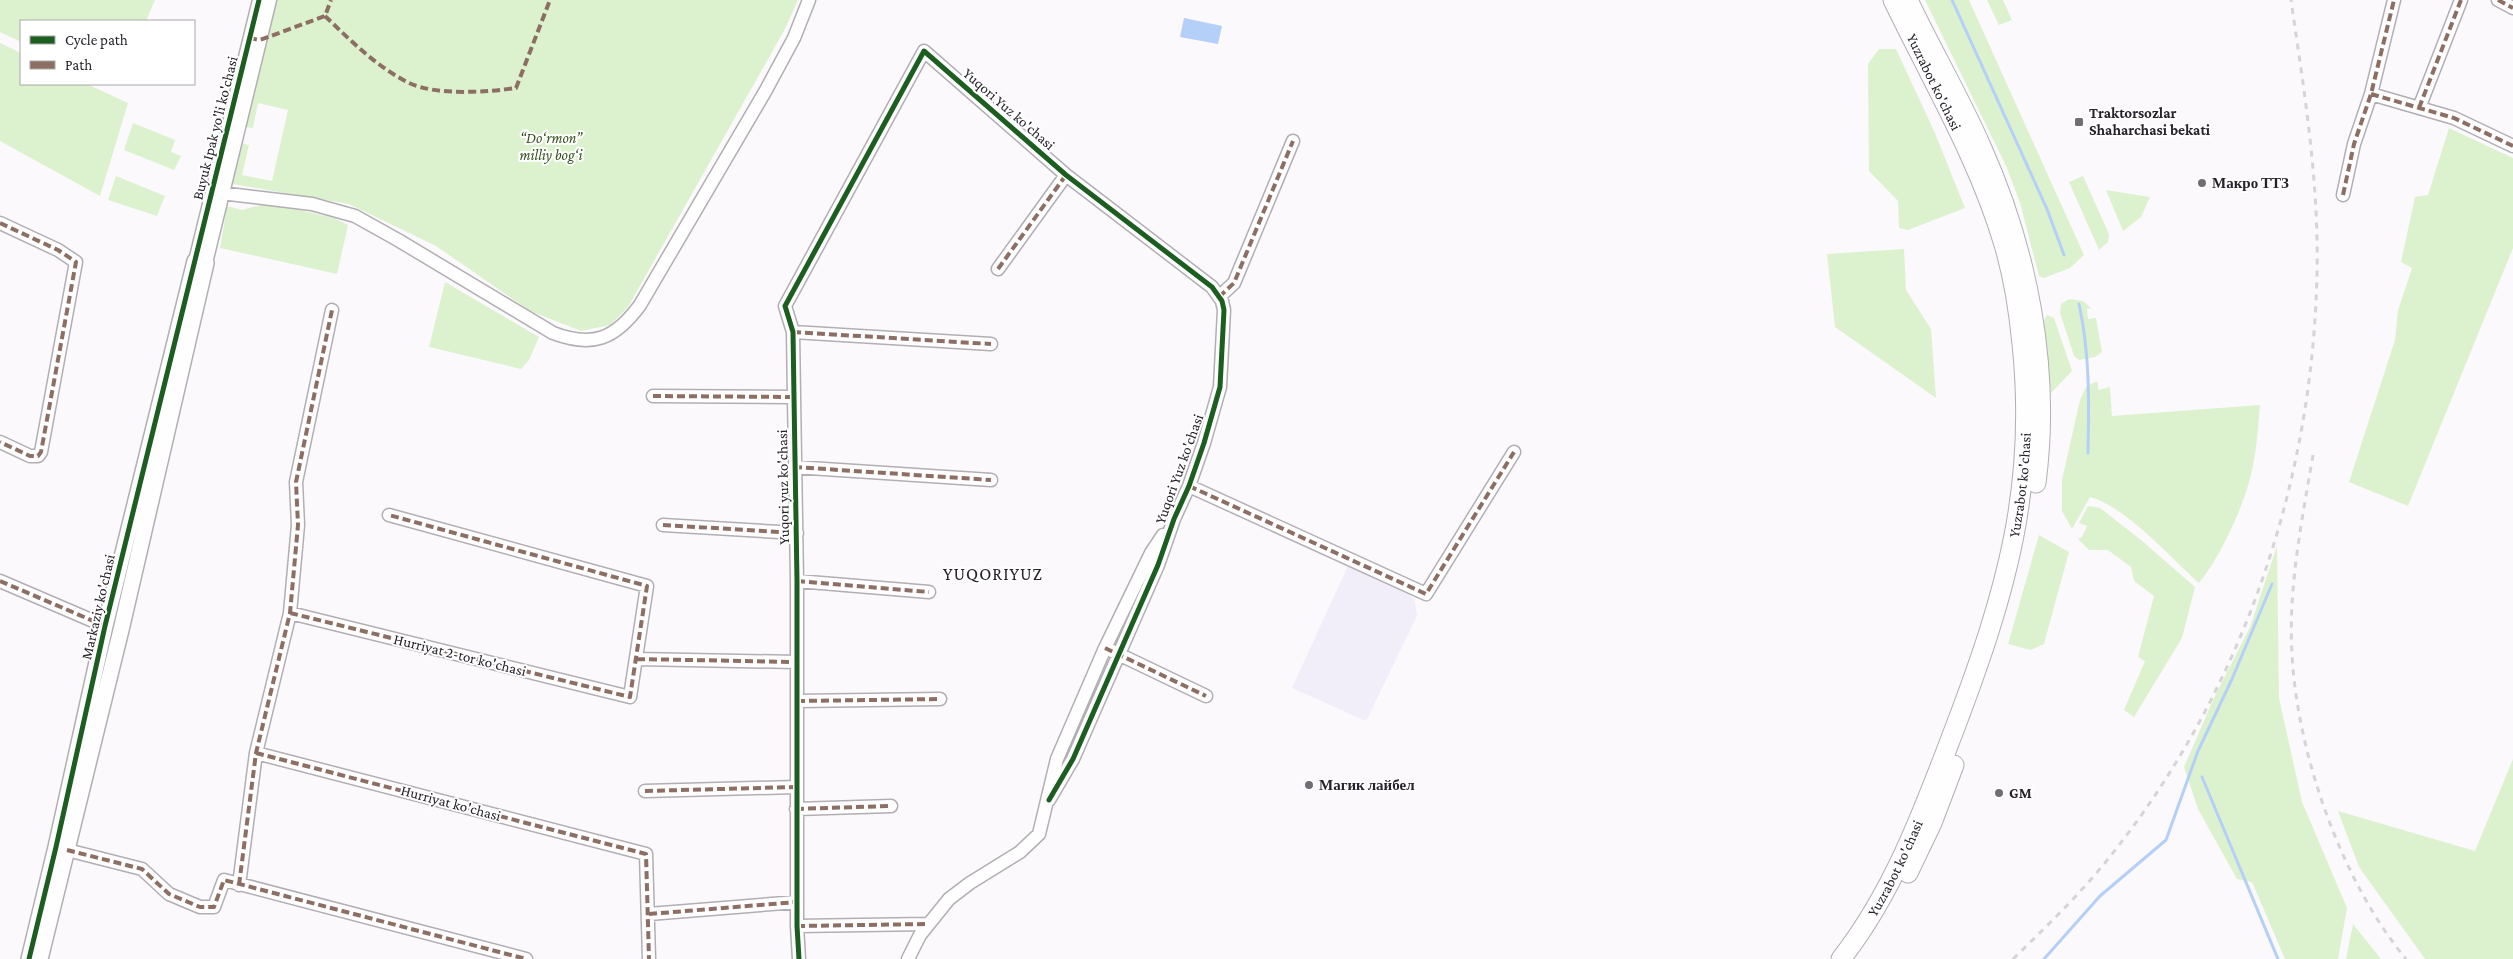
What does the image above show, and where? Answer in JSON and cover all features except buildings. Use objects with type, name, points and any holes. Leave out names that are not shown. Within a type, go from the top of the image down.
[{"type":"main road","name":"Yuzrabot ko'chasi","points":[[1840,959],[1869,919],[1903,856],[1962,708],[2003,587],[2017,530],[2026,462],[2024,303],[1982,183],[1894,0]]},
{"type":"main road","name":"Yuzrabot ko'chasi","points":[[1854,959],[1898,892],[1932,823],[1992,662],[2018,576],[2031,521],[2039,455],[2039,388],[2024,303],[2018,244],[1981,145],[1908,0]]},
{"type":"street","name":"Buyuk Ipak yo'li ko'chasi","points":[[217,193],[259,0]]},
{"type":"street","name":"Buyuk Ipak yo'li ko'chasi","points":[[200,262],[270,0]]},
{"type":"street","points":[[217,193],[312,204],[344,212],[398,240],[553,333],[579,341],[600,338],[620,329],[640,305],[766,90],[794,38],[809,0]]},
{"type":"street","points":[[2343,196],[2354,144],[2371,94],[2394,0]]},
{"type":"street","points":[[2419,108],[2461,0]]},
{"type":"street","points":[[2498,0],[2513,8]]},
{"type":"street","name":"Yuqori Yuz ko'chasi","points":[[924,51],[1066,175],[1212,288],[1219,297],[1225,319],[1220,387],[1189,486],[1174,519],[1158,565],[1119,655],[1073,758],[1049,800]]},
{"type":"street","name":"Yuqori yuz ko'chasi","points":[[799,959],[797,926],[797,701],[795,662],[797,533],[794,466],[793,332],[786,304],[924,51]]},
{"type":"street","points":[[2371,94],[2454,118],[2513,146]]},
{"type":"street","points":[[1219,297],[1234,283],[1293,141]]},
{"type":"street","points":[[998,270],[1066,175]]},
{"type":"street","points":[[0,223],[58,250],[76,262],[44,442],[38,456],[30,456],[0,442]]},
{"type":"street","name":"Markaziy ko'chasi","points":[[40,959],[105,626],[141,509],[200,262]]},
{"type":"street","points":[[239,885],[256,752],[290,613],[298,524],[296,482],[332,310]]},
{"type":"street","points":[[793,332],[991,344]]},
{"type":"street","points":[[653,396],[794,397]]},
{"type":"street","points":[[1189,486],[1426,594],[1514,452]]},
{"type":"street","points":[[794,466],[991,480]]},
{"type":"street","name":"Markaziy ko'chasi","points":[[29,959],[62,848],[121,630],[141,509]]},
{"type":"street","points":[[389,515],[647,586],[637,659],[795,662]]},
{"type":"street","name":"Yuqori Yuz ko'chasi","points":[[908,959],[920,934],[950,899],[970,883],[1020,852],[1039,834],[1049,800],[1057,759],[1105,648],[1151,553],[1174,519]]},
{"type":"street","points":[[663,525],[797,533]]},
{"type":"street","points":[[0,581],[105,626],[121,630]]},
{"type":"street","points":[[797,581],[929,592]]},
{"type":"street","name":"Hurriyat 2-tor ko'chasi","points":[[290,613],[630,696],[637,659]]},
{"type":"street","points":[[1105,648],[1206,696]]},
{"type":"street","points":[[797,701],[940,699]]},
{"type":"street","name":"Hurriyat ko'chasi","points":[[256,752],[646,854],[649,914]]},
{"type":"street","points":[[646,791],[796,787]]},
{"type":"street","points":[[796,809],[891,806]]},
{"type":"street","points":[[62,848],[142,869],[169,894],[207,909],[214,907],[224,880],[526,959]]},
{"type":"street","points":[[649,959],[649,914],[797,902]]},
{"type":"street","points":[[797,926],[928,924]]},
{"type":"shaded area","points":[[1348,566],[1399,586],[1415,601],[1417,616],[1366,721],[1292,688]]},
{"type":"green space","points":[[0,0],[155,0],[146,20],[20,20],[20,42],[0,32]]},
{"type":"green space","name":"“Do‘rmon” milliy bog‘i","points":[[277,0],[798,0],[785,29],[628,307],[610,325],[581,331],[530,311],[436,246],[349,204],[232,184],[241,143],[249,145],[242,175],[272,181],[288,110],[258,103],[253,128],[246,127]]},
{"type":"green space","points":[[1925,0],[1969,0],[2084,255],[2070,268],[2044,278],[2039,276],[2020,203],[2007,168]]},
{"type":"green space","points":[[1987,0],[2003,0],[2012,20],[1999,25]]},
{"type":"green space","points":[[0,43],[20,53],[20,85],[89,85],[128,103],[100,196],[0,141]]},
{"type":"green space","points":[[1879,49],[1896,49],[1935,133],[1965,208],[1908,230],[1899,228],[1898,201],[1869,171],[1868,64]]},
{"type":"green space","points":[[133,123],[175,140],[171,152],[181,156],[174,170],[124,150]]},
{"type":"green space","points":[[2449,128],[2513,158],[2513,248],[2408,506],[2349,482],[2395,340],[2398,310],[2412,268],[2401,262],[2415,197],[2428,195]]},
{"type":"green space","points":[[116,176],[165,196],[157,216],[108,200]]},
{"type":"green space","points":[[2083,176],[2109,234],[2108,242],[2099,250],[2069,182]]},
{"type":"green space","points":[[2106,190],[2150,197],[2141,217],[2123,231]]},
{"type":"green space","points":[[269,203],[334,218],[348,225],[337,274],[220,248],[227,206],[242,210]]},
{"type":"green space","points":[[1904,249],[1906,290],[1931,329],[1936,398],[1835,327],[1827,254]]},
{"type":"green space","points":[[445,282],[539,337],[529,360],[521,369],[429,347]]},
{"type":"green space","points":[[2069,299],[2083,301],[2091,308],[2087,309],[2088,319],[2096,318],[2102,352],[2095,357],[2079,360],[2074,356],[2060,313],[2061,304]]},
{"type":"green space","points":[[2047,315],[2054,318],[2072,371],[2051,393],[2043,322]]},
{"type":"green space","points":[[2098,382],[2098,390],[2110,387],[2112,416],[2260,405],[2254,462],[2249,484],[2224,544],[2199,583],[2147,534],[2104,502],[2090,497],[2072,529],[2062,511],[2062,480],[2080,400],[2086,387]]},
{"type":"green space","points":[[2088,506],[2100,508],[2141,540],[2195,587],[2182,638],[2134,717],[2124,710],[2145,661],[2138,657],[2154,596],[2134,581],[2131,567],[2108,550],[2089,550],[2078,539],[2082,537],[2087,526],[2079,523]]},
{"type":"green space","points":[[2039,535],[2069,552],[2044,644],[2031,650],[2008,644]]},
{"type":"green space","points":[[2277,546],[2279,698],[2302,802],[2347,908],[2338,959],[2285,959],[2252,882],[2237,879],[2198,809],[2184,767],[2214,698],[2250,627]]},
{"type":"green space","points":[[2513,759],[2513,959],[2425,959],[2359,867],[2338,811],[2475,851]]},
{"type":"green space","points":[[2353,924],[2381,959],[2346,959]]},
{"type":"water","points":[[1184,18],[1222,26],[1218,44],[1180,37]]},
{"type":"waterway","points":[[1952,0],[2047,209],[2064,255]]},
{"type":"waterway","points":[[2079,304],[2087,360],[2088,453]]},
{"type":"waterway","points":[[2044,959],[2100,896],[2166,840],[2198,751],[2232,679],[2272,584]]},
{"type":"waterway","points":[[2202,777],[2278,959]]},
{"type":"railway","points":[[2013,959],[2071,901],[2104,864],[2152,800],[2194,732],[2230,660],[2260,586],[2284,510],[2301,431],[2312,352],[2317,272],[2316,204],[2313,170],[2291,0]]},
{"type":"railway","points":[[2313,455],[2297,554],[2291,629],[2296,693],[2303,733],[2313,774],[2343,855],[2362,893],[2383,928],[2406,959]]},
{"type":"marked path","points":[[249,38],[260,40],[325,16],[331,0]]},
{"type":"marked path","points":[[325,16],[375,61],[409,83],[433,90],[491,91],[516,88],[550,0]]},
{"type":"marked path","points":[[2343,195],[2354,144],[2371,94],[2394,0]]},
{"type":"marked path","points":[[2419,108],[2461,0]]},
{"type":"marked path","points":[[2498,0],[2513,8]]},
{"type":"marked path","points":[[2371,94],[2454,118],[2513,146]]},
{"type":"marked path","points":[[1219,297],[1234,283],[1293,141]]},
{"type":"marked path","points":[[998,269],[1066,175]]},
{"type":"marked path","points":[[0,223],[58,250],[76,262],[41,452],[38,456],[30,456],[0,442]]},
{"type":"marked path","points":[[239,885],[256,753],[290,613],[298,525],[296,482],[332,310]]},
{"type":"marked path","points":[[793,332],[991,344]]},
{"type":"marked path","points":[[653,396],[794,397]]},
{"type":"marked path","points":[[1189,486],[1426,594],[1514,452]]},
{"type":"marked path","points":[[794,467],[991,480]]},
{"type":"marked path","points":[[290,613],[630,697],[647,586],[389,515]]},
{"type":"marked path","points":[[663,525],[797,533]]},
{"type":"marked path","points":[[0,581],[105,626]]},
{"type":"marked path","points":[[797,581],[929,592]]},
{"type":"marked path","points":[[1105,648],[1206,696]]},
{"type":"marked path","points":[[637,659],[795,662]]},
{"type":"marked path","points":[[797,701],[940,699]]},
{"type":"marked path","points":[[256,753],[646,854],[649,959]]},
{"type":"marked path","points":[[645,791],[796,787]]},
{"type":"marked path","points":[[796,809],[891,806]]},
{"type":"marked path","points":[[67,850],[142,869],[169,894],[200,907],[214,907],[224,880],[526,959]]},
{"type":"marked path","points":[[649,914],[797,902]]},
{"type":"marked path","points":[[797,926],[928,924]]},
{"type":"cycle path","points":[[29,959],[105,626],[259,0]]},
{"type":"cycle path","points":[[799,959],[797,926],[797,581],[793,332],[785,306],[924,51],[1066,175],[1212,287],[1222,301],[1224,310],[1220,387],[1189,486],[1174,519],[1158,565],[1073,759],[1049,800]]},
{"type":"place","name":"Traktorsozlar Shaharchasi bekati","points":[[2079,122]]},
{"type":"place","name":"Макро ТТЗ","points":[[2202,183]]},
{"type":"place","name":"Магик лайбел","points":[[1309,785]]},
{"type":"place","name":"GM","points":[[1999,793]]},
{"type":"district","name":"YUQORIYUZ","points":[[993,574]]}]
